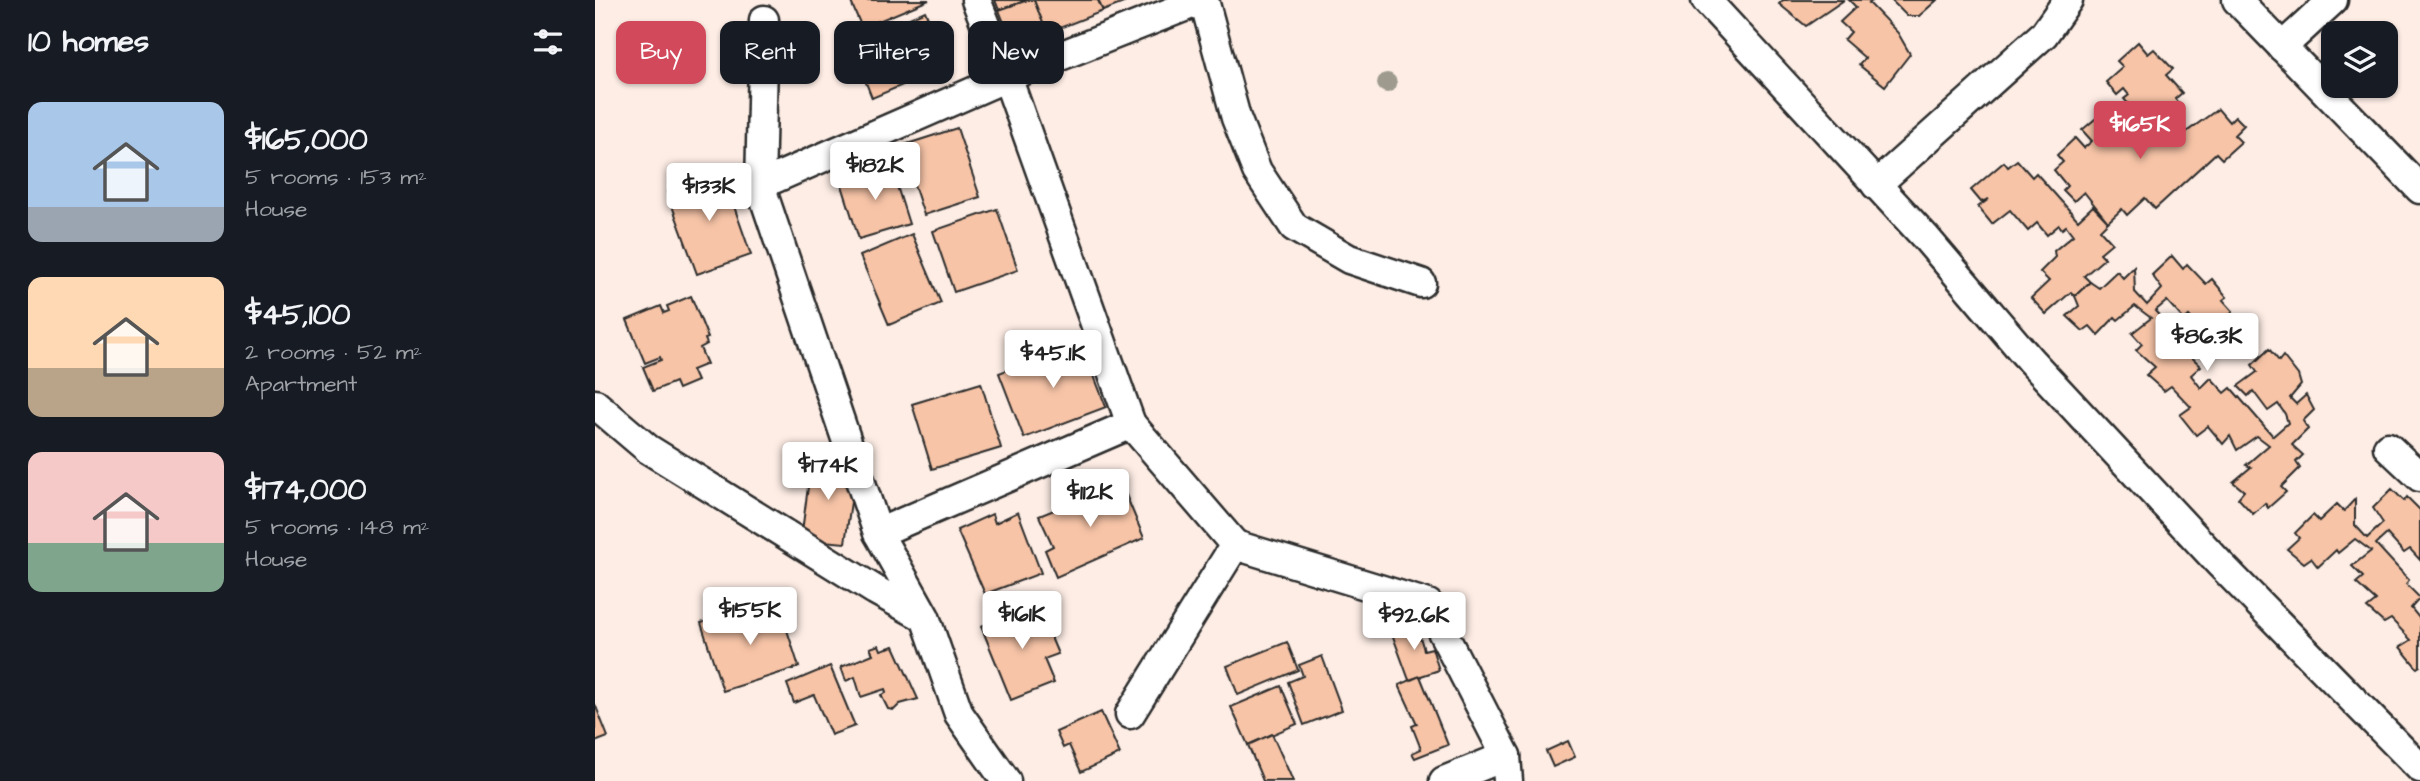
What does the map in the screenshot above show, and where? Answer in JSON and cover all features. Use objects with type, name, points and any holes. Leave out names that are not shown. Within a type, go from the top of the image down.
[{"type":"street","points":[[976,0],[984,21]]},
{"type":"street","points":[[1064,55],[1203,0],[1236,118],[1258,171],[1294,227],[1349,259],[1421,283]]},
{"type":"street","points":[[1706,0],[1877,185],[2030,360],[2220,564],[2420,768]]},
{"type":"street","points":[[1877,185],[2044,34],[2068,0]]},
{"type":"street","points":[[2237,0],[2282,47],[2408,161],[2420,189]]},
{"type":"street","points":[[2282,47],[2333,0]]},
{"type":"street","points":[[764,20],[760,185],[878,533],[925,617],[959,714],[1006,781]]},
{"type":"street","points":[[760,185],[991,84]]},
{"type":"street","points":[[1010,84],[1131,424],[1235,545],[1429,604],[1507,769],[1444,781]]},
{"type":"street","points":[[595,404],[648,449],[875,590],[925,617]]},
{"type":"street","points":[[878,533],[1131,424]]},
{"type":"street","points":[[2388,447],[2420,477]]},
{"type":"street","points":[[1129,714],[1235,545]]},
{"type":"building","points":[[850,0],[929,0],[879,21],[859,21]]},
{"type":"building","points":[[995,0],[1028,0],[999,10]]},
{"type":"building","points":[[1034,0],[1042,21],[1003,21],[999,10]]},
{"type":"building","points":[[1034,0],[1098,0],[1103,11],[1064,26],[1064,21],[1042,21]]},
{"type":"building","points":[[1098,0],[1131,0],[1103,11]]},
{"type":"building","points":[[1783,0],[1844,0],[1806,26],[1779,4]]},
{"type":"building","points":[[1849,0],[1874,0],[1869,3],[1898,33],[1910,54],[1885,86],[1859,65],[1865,58],[1844,40],[1851,32],[1840,22],[1856,7]]},
{"type":"building","points":[[1891,0],[1937,0],[1919,16],[1907,16]]},
{"type":"building","points":[[925,11],[929,21],[903,21]]},
{"type":"building","points":[[2138,42],[2148,54],[2154,49],[2173,69],[2166,75],[2182,93],[2175,99],[2183,109],[2172,118],[2167,112],[2158,121],[2149,112],[2141,119],[2124,99],[2129,95],[2124,89],[2117,95],[2106,82],[2123,67],[2117,61]]},
{"type":"building","points":[[867,84],[905,84],[872,98]]},
{"type":"building","points":[[2116,109],[2132,127],[2136,123],[2153,143],[2162,135],[2168,141],[2179,131],[2182,135],[2218,109],[2229,122],[2235,116],[2244,125],[2234,135],[2241,142],[2222,159],[2216,153],[2155,209],[2145,198],[2127,215],[2122,209],[2108,222],[2084,192],[2074,201],[2063,190],[2067,186],[2054,170],[2063,162],[2057,155],[2075,138],[2084,148],[2092,141],[2082,130],[2101,114],[2106,118]]},
{"type":"building","points":[[957,128],[980,197],[924,215],[901,146]]},
{"type":"building","points":[[2017,160],[2032,177],[2036,173],[2078,220],[2093,206],[2108,222],[2100,230],[2112,243],[2100,253],[2105,258],[2084,276],[2090,282],[2075,296],[2071,292],[2046,314],[2031,298],[2049,281],[2040,272],[2055,257],[2054,251],[2073,235],[2066,226],[2062,229],[2059,225],[2047,235],[2037,223],[2028,231],[2010,210],[1992,224],[1978,207],[1989,199],[1981,202],[1971,190],[2004,162],[2008,167]]},
{"type":"building","points":[[890,164],[909,224],[859,239],[840,179]]},
{"type":"building","points":[[722,172],[751,255],[697,274],[667,192]]},
{"type":"building","points":[[997,209],[1018,270],[954,292],[933,231]]},
{"type":"building","points":[[912,234],[941,303],[889,325],[860,256]]},
{"type":"building","points":[[2172,256],[2183,269],[2187,264],[2206,284],[2212,279],[2227,297],[2223,300],[2233,311],[2227,318],[2231,320],[2222,329],[2210,323],[2202,331],[2189,316],[2184,320],[2167,301],[2155,311],[2189,347],[2185,351],[2201,366],[2191,375],[2201,388],[2211,378],[2225,393],[2231,388],[2273,436],[2288,423],[2278,404],[2268,411],[2253,391],[2248,396],[2238,386],[2257,372],[2252,365],[2269,349],[2279,361],[2283,356],[2298,375],[2301,385],[2290,398],[2296,404],[2306,395],[2314,410],[2303,421],[2308,429],[2292,445],[2303,455],[2296,462],[2300,468],[2281,487],[2286,492],[2268,508],[2265,503],[2253,514],[2238,498],[2244,491],[2233,482],[2251,467],[2246,465],[2269,445],[2257,436],[2237,450],[2230,436],[2223,444],[2208,426],[2196,435],[2180,415],[2191,407],[2171,386],[2164,391],[2146,375],[2155,367],[2136,350],[2142,344],[2132,333],[2151,318],[2135,306],[2118,320],[2115,317],[2098,335],[2090,326],[2083,331],[2067,316],[2079,306],[2075,296],[2090,282],[2099,288],[2117,271],[2123,278],[2134,267],[2135,292],[2147,305],[2162,289],[2152,275]]},
{"type":"building","points":[[691,296],[708,338],[705,339],[707,344],[700,348],[707,364],[692,370],[697,381],[678,389],[675,382],[653,391],[643,367],[661,360],[660,357],[645,363],[627,320],[661,306],[664,313],[669,311],[667,306]]},
{"type":"building","points":[[1081,342],[1106,407],[1024,438],[999,373]]},
{"type":"building","points":[[981,383],[1001,448],[932,469],[912,404]]},
{"type":"building","points":[[812,457],[856,468],[845,543],[801,539]]},
{"type":"building","points":[[1121,483],[1144,538],[1056,577],[1045,550],[1053,546],[1039,516]]},
{"type":"building","points":[[2392,489],[2404,501],[2407,497],[2420,510],[2420,560],[2410,549],[2404,553],[2387,534],[2376,544],[2409,580],[2406,584],[2420,598],[2411,608],[2420,619],[2420,666],[2417,668],[2400,647],[2411,640],[2391,619],[2384,623],[2367,608],[2376,601],[2356,583],[2363,577],[2352,566],[2371,551],[2355,539],[2338,553],[2336,550],[2318,567],[2311,558],[2304,563],[2287,549],[2299,538],[2295,533],[2313,515],[2319,521],[2337,504],[2344,511],[2355,499],[2355,525],[2367,538],[2383,523],[2373,508]]},
{"type":"building","points":[[1018,512],[1041,573],[985,594],[957,530],[992,514],[995,523]]},
{"type":"building","points":[[776,596],[799,667],[723,691],[701,623],[732,614],[734,620],[774,607],[770,597]]},
{"type":"building","points":[[1037,604],[1058,654],[1044,659],[1054,683],[1011,700],[981,626]]},
{"type":"building","points":[[1415,621],[1424,650],[1432,648],[1439,670],[1409,680],[1391,631]]},
{"type":"building","points":[[1287,642],[1298,670],[1238,695],[1227,666]]},
{"type":"building","points":[[879,645],[881,650],[894,646],[918,699],[900,704],[894,710],[888,709],[881,695],[886,693],[885,689],[861,697],[855,677],[846,681],[841,667],[873,654],[870,648]]},
{"type":"building","points":[[1322,656],[1342,710],[1304,725],[1288,682],[1303,676],[1299,665]]},
{"type":"building","points":[[830,666],[855,726],[831,735],[814,695],[794,703],[787,684]]},
{"type":"building","points":[[1420,676],[1448,745],[1415,758],[1412,753],[1421,749],[1412,726],[1417,724],[1399,685]]},
{"type":"building","points":[[1281,686],[1297,724],[1248,745],[1231,707]]},
{"type":"building","points":[[595,704],[608,737],[595,742]]},
{"type":"building","points":[[1101,712],[1120,754],[1081,772],[1069,745],[1063,748],[1056,732]]},
{"type":"building","points":[[1272,734],[1293,781],[1263,781],[1248,745]]},
{"type":"building","points":[[1568,741],[1575,757],[1553,767],[1546,751]]}]
